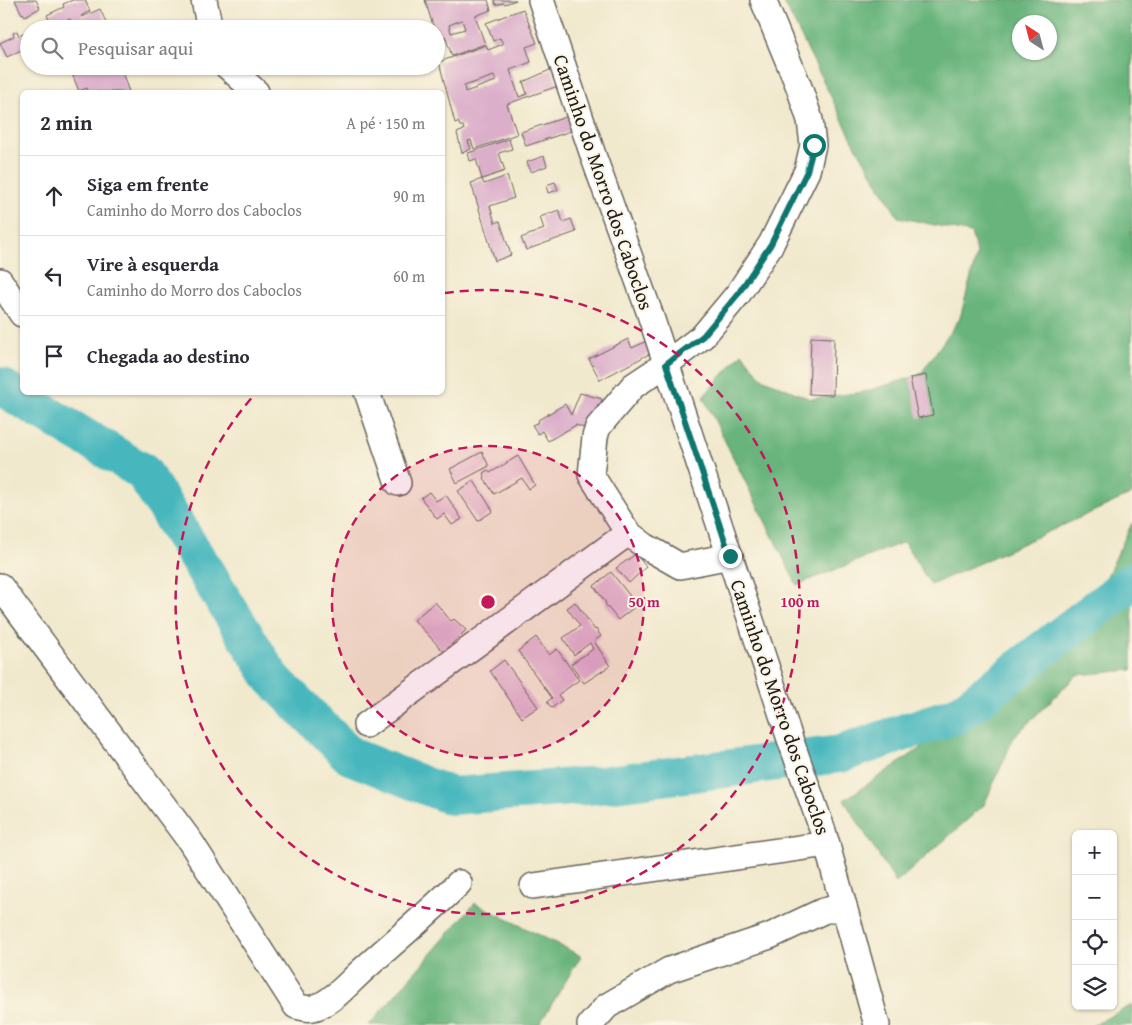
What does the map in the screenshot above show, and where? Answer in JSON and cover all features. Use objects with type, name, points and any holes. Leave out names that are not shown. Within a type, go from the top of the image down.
[{"type":"street","points":[[204,0],[208,20]]},
{"type":"street","name":"Caminho do Morro dos Caboclos","points":[[542,0],[594,158],[649,311],[790,739],[825,837],[877,1025]]},
{"type":"street","points":[[730,556],[680,566],[645,546],[628,533],[591,475],[595,437],[598,427],[633,386],[703,336],[738,294],[771,244],[807,171],[814,145],[810,120],[799,86],[763,0]]},
{"type":"street","points":[[237,75],[254,90]]},
{"type":"street","points":[[0,281],[20,311]]},
{"type":"street","points":[[367,395],[398,483]]},
{"type":"street","points":[[366,725],[628,533]]},
{"type":"street","points":[[0,586],[190,841],[296,1006],[309,1010],[322,1005],[459,884]]},
{"type":"street","points":[[534,886],[825,837]]},
{"type":"street","points":[[590,1025],[607,1006],[669,970],[770,936],[823,911],[844,906]]},
{"type":"green space","points":[[783,0],[1132,0],[1132,494],[931,585],[904,542],[797,585],[703,397],[742,353],[762,378],[810,399],[864,392],[920,375],[960,318],[977,254],[971,233],[898,217],[854,143]]},
{"type":"green space","points":[[1132,523],[1132,670],[1077,675],[1014,737],[984,805],[896,883],[844,800],[1075,644]]},
{"type":"green space","points":[[475,903],[581,956],[539,1025],[369,1025]]},
{"type":"green space","points":[[1132,1005],[1132,1025],[1093,1025]]},
{"type":"building","points":[[15,0],[36,0],[40,8],[25,16]]},
{"type":"building","points":[[73,0],[85,0],[90,11],[81,16],[100,9],[105,20],[50,20],[47,15],[64,7],[63,4]]},
{"type":"building","points":[[425,0],[488,0],[491,10],[475,16],[485,44],[452,56],[445,36],[445,20],[431,20]],"holes":[[[462,20],[465,29],[451,33],[449,25]]]},
{"type":"building","points":[[494,0],[516,0],[496,5]]},
{"type":"building","points":[[523,9],[537,43],[526,47],[531,62],[510,70],[519,97],[527,94],[523,82],[552,69],[558,86],[507,104],[517,134],[474,149],[471,140],[468,141],[471,149],[462,153],[457,133],[464,130],[463,126],[460,126],[458,122],[455,123],[442,75],[445,75],[445,60],[486,45],[488,50],[503,44],[500,38],[493,41],[486,23]],"holes":[[[494,76],[496,81],[465,92],[464,86]]]},
{"type":"building","points":[[17,31],[20,36],[20,50],[7,57],[0,43],[14,36],[13,33]]},
{"type":"building","points":[[73,75],[123,75],[128,90],[88,90],[87,88],[79,90]]},
{"type":"building","points":[[569,116],[574,130],[526,146],[521,132]]},
{"type":"building","points":[[509,139],[512,149],[499,153],[505,171],[482,179],[476,159],[470,161],[468,153]]},
{"type":"building","points":[[544,156],[547,166],[531,172],[527,162]]},
{"type":"building","points":[[507,176],[514,198],[490,206],[495,223],[500,221],[511,255],[495,261],[471,183],[482,179],[484,184]]},
{"type":"building","points":[[555,182],[558,190],[548,193],[546,185]]},
{"type":"building","points":[[559,210],[563,222],[571,219],[576,232],[526,250],[521,238],[544,229],[540,217]]},
{"type":"building","points":[[811,337],[834,338],[833,395],[809,394]]},
{"type":"building","points":[[628,339],[632,348],[647,341],[653,352],[600,380],[589,359]]},
{"type":"building","points":[[926,375],[933,415],[918,418],[910,378]]},
{"type":"building","points":[[580,393],[602,399],[589,430],[576,425],[548,441],[542,431],[538,434],[532,425],[565,404],[571,415]]},
{"type":"building","points":[[482,452],[489,466],[457,483],[450,469]]},
{"type":"building","points":[[518,456],[535,485],[529,489],[522,478],[494,494],[483,473],[488,470],[490,473]]},
{"type":"building","points":[[474,481],[493,511],[478,521],[458,491]]},
{"type":"building","points":[[429,492],[436,501],[446,495],[462,519],[452,525],[444,514],[437,519],[421,498]]},
{"type":"building","points":[[636,554],[646,567],[629,583],[616,568]]},
{"type":"building","points":[[611,572],[637,605],[618,620],[594,586]]},
{"type":"building","points":[[435,602],[451,621],[454,619],[466,630],[444,652],[414,620]]},
{"type":"building","points":[[575,602],[601,636],[594,641],[610,666],[584,683],[571,664],[593,649],[590,643],[574,655],[563,638],[580,626],[567,608]]},
{"type":"building","points":[[536,637],[549,655],[557,649],[579,680],[558,695],[562,700],[552,708],[547,702],[552,698],[518,651]]},
{"type":"building","points":[[504,660],[538,707],[522,718],[490,671]]},
{"type":"waterway","points":[[0,386],[143,472],[272,678],[350,756],[451,796],[600,785],[840,754],[959,714],[1132,581]]},
{"type":"route","points":[[730,556],[666,364],[703,336],[738,294],[771,244],[807,171],[814,145]]}]
